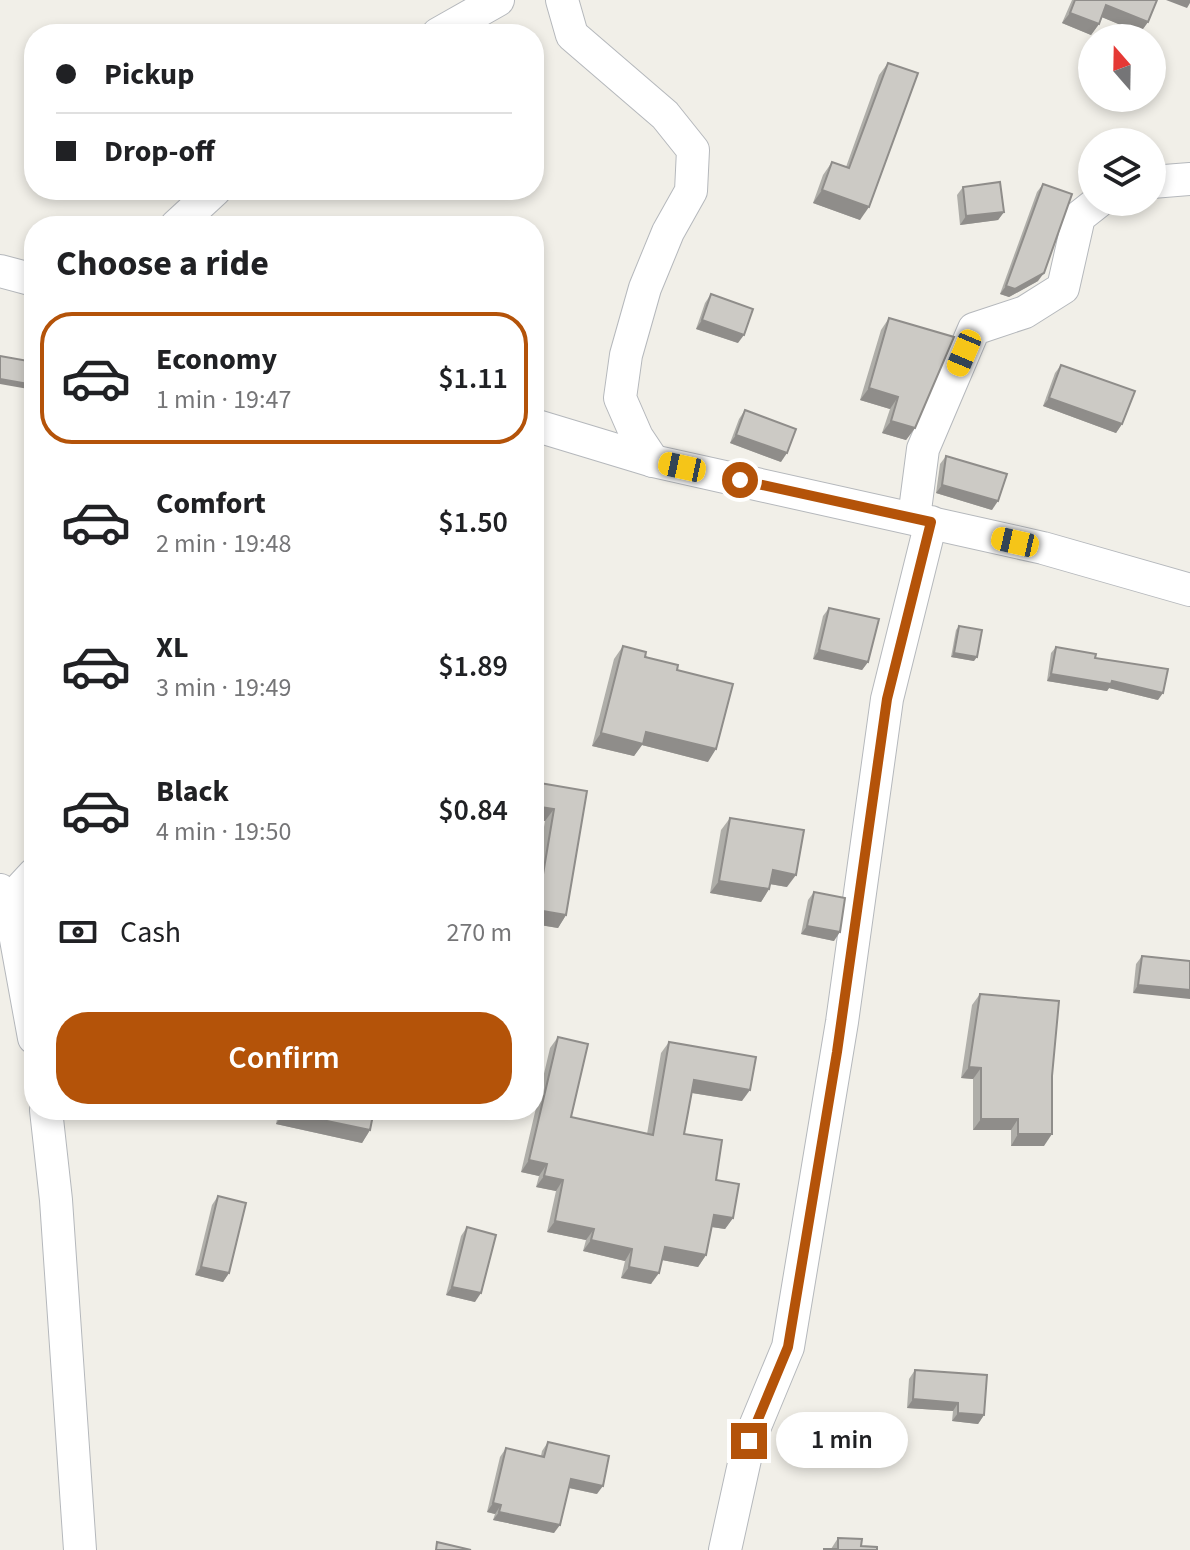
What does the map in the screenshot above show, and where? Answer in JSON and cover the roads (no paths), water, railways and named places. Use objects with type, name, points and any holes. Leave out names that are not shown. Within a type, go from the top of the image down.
[{"type":"street","points":[[456,24],[498,0]]},
{"type":"street","points":[[562,0],[572,35],[665,115],[693,150],[691,191],[668,232],[645,288],[626,355],[620,398],[637,437],[653,461]]},
{"type":"street","points":[[1166,181],[1190,179]]},
{"type":"street","points":[[187,216],[204,200]]},
{"type":"street","points":[[725,1550],[749,1441],[788,1347],[837,1052],[887,699],[922,520],[923,449],[974,329],[1025,312],[1063,288],[1080,216]]},
{"type":"street","points":[[0,271],[24,277]]},
{"type":"street","points":[[544,428],[653,461],[1043,548],[1190,590]]},
{"type":"street","points":[[24,881],[4,896],[24,991]]},
{"type":"street","points":[[47,1120],[56,1200],[80,1550]]}]
